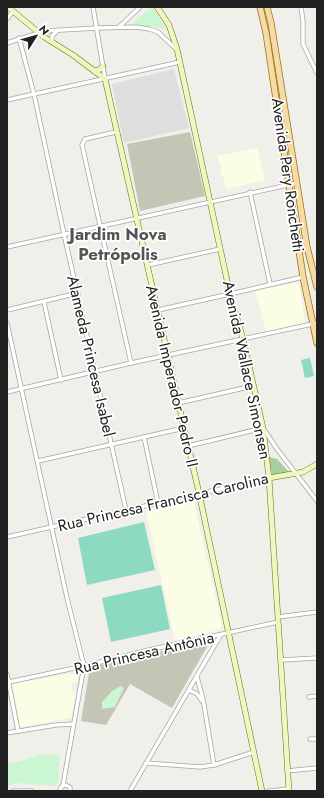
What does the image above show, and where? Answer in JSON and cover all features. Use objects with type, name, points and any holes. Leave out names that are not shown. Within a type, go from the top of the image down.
[{"type":"main road","name":"Avenida Pery Ronchetti","points":[[260,7],[266,34],[290,184],[303,277],[315,324],[317,343]]},
{"type":"main road","name":"Avenida Pery Ronchetti","points":[[267,7],[271,23],[307,247],[317,287]]},
{"type":"street","points":[[93,7],[105,79]]},
{"type":"street","points":[[119,27],[140,7]]},
{"type":"street","name":"Avenida Wallace Simonsen","points":[[158,7],[169,24],[177,49],[230,294],[243,339],[263,428],[269,478],[289,790]]},
{"type":"street","points":[[301,7],[304,48],[317,73]]},
{"type":"street","points":[[7,20],[10,9],[38,32],[73,55],[105,79]]},
{"type":"street","points":[[7,43],[38,32],[119,27],[145,28],[152,30],[161,35],[177,49]]},
{"type":"street","points":[[52,42],[52,36],[57,31]]},
{"type":"street","name":"Alameda Princesa Isabel","points":[[19,38],[34,94],[126,510]]},
{"type":"street","points":[[7,100],[180,62]]},
{"type":"street","points":[[94,72],[103,66]]},
{"type":"street","name":"Avenida Imperador Pedro II","points":[[105,79],[199,493],[255,752],[262,791]]},
{"type":"street","points":[[116,132],[88,138],[83,141],[82,145],[131,363]]},
{"type":"street","points":[[7,247],[297,182]]},
{"type":"street","points":[[250,192],[270,284]]},
{"type":"street","points":[[148,265],[220,249]]},
{"type":"street","points":[[158,310],[303,277]]},
{"type":"street","points":[[7,310],[78,293]]},
{"type":"street","points":[[44,302],[61,380]]},
{"type":"street","points":[[7,323],[53,527],[67,598],[84,666],[73,724],[64,785],[61,787],[60,791]]},
{"type":"street","points":[[7,392],[131,363],[315,324]]},
{"type":"street","points":[[178,403],[253,386]]},
{"type":"street","points":[[38,461],[184,428]]},
{"type":"street","points":[[188,446],[263,428],[277,449],[317,501]]},
{"type":"street","points":[[144,437],[158,503]]},
{"type":"street","name":"Rua Princesa Francisca Carolina","points":[[7,537],[199,493],[303,472],[317,464]]},
{"type":"street","name":"Rua Princesa Antônia","points":[[9,682],[153,649],[220,636],[229,632],[278,619],[317,612]]},
{"type":"street","points":[[130,791],[220,636]]},
{"type":"street","points":[[205,639],[211,642],[213,648]]},
{"type":"street","points":[[281,660],[317,658]]},
{"type":"street","points":[[7,674],[18,731]]},
{"type":"street","points":[[197,677],[200,685],[214,764]]},
{"type":"street","points":[[190,690],[198,696],[204,706]]},
{"type":"street","points":[[309,697],[317,696]]},
{"type":"street","points":[[7,733],[56,725],[73,724]]},
{"type":"street","points":[[310,739],[317,739]]},
{"type":"street","points":[[146,763],[200,767],[255,752]]},
{"type":"street","points":[[287,771],[317,768]]},
{"type":"street","points":[[64,785],[68,786],[70,791]]},
{"type":"street","points":[[269,791],[289,790]]},
{"type":"street","points":[[13,791],[32,791]]},
{"type":"shaded area","points":[[174,69],[189,128],[124,143],[112,84]]},
{"type":"shaded area","points":[[190,132],[205,196],[140,211],[127,144]]},
{"type":"shaded area","points":[[257,148],[265,180],[227,189],[223,176],[220,173],[221,164],[218,161],[217,156]]},
{"type":"shaded area","points":[[295,283],[299,285],[300,288],[305,323],[266,332],[255,291]]},
{"type":"shaded area","points":[[191,500],[194,502],[222,625],[219,630],[175,640],[146,511]]},
{"type":"shaded area","points":[[204,642],[208,645],[172,708],[130,684],[106,725],[81,721],[89,673],[95,666]]},
{"type":"shaded area","points":[[79,672],[77,681],[72,683],[71,691],[76,694],[71,718],[20,727],[12,684]]},
{"type":"green space","points":[[152,7],[166,29],[149,26],[130,26]]},
{"type":"green space","points":[[310,358],[314,376],[305,378],[301,360]]},
{"type":"green space","points":[[269,457],[277,459],[289,472],[272,475]]},
{"type":"green space","points":[[144,522],[155,570],[87,585],[78,538]]},
{"type":"green space","points":[[161,585],[170,629],[111,642],[102,598]]},
{"type":"green space","points":[[121,686],[124,688],[115,707],[102,709],[102,702],[112,691]]},
{"type":"green space","points":[[41,755],[60,755],[58,782],[56,786],[15,783],[7,786],[7,763],[18,762]]},
{"type":"district","name":"Jardim Nova Petrópolis","points":[[118,244]]}]
